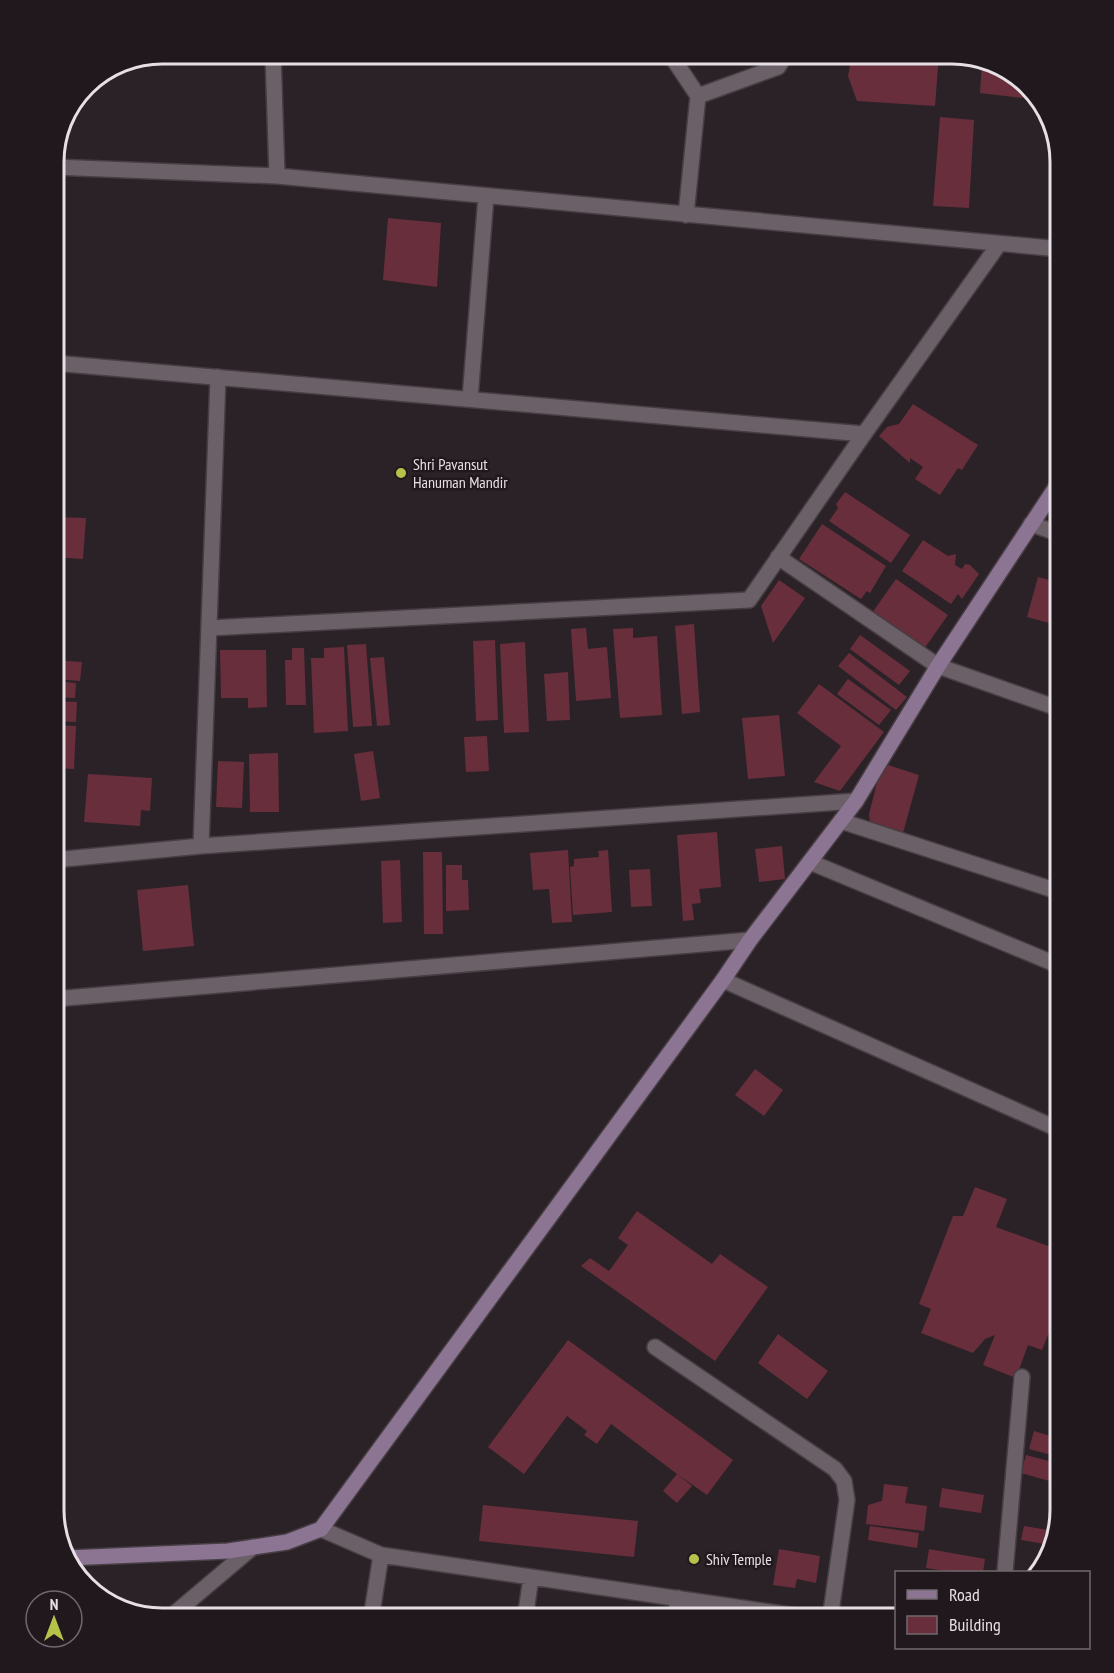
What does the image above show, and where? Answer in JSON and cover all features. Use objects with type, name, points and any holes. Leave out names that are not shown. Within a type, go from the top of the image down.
[{"type":"street","points":[[273,64],[277,176]]},
{"type":"street","points":[[677,65],[698,96],[687,215]]},
{"type":"street","points":[[698,96],[779,65]]},
{"type":"street","points":[[65,167],[277,176],[1050,248]]},
{"type":"street","points":[[470,399],[486,196]]},
{"type":"street","points":[[210,628],[748,600],[999,244]]},
{"type":"street","points":[[65,364],[864,434]]},
{"type":"street","points":[[201,846],[218,377]]},
{"type":"street","points":[[77,1558],[228,1551],[287,1542],[321,1529],[750,940],[856,801],[938,666],[1050,496]]},
{"type":"street","points":[[1031,524],[1050,531]]},
{"type":"street","points":[[778,557],[938,666],[1050,705]]},
{"type":"street","points":[[64,859],[201,846],[856,801]]},
{"type":"street","points":[[841,821],[1050,889]]},
{"type":"street","points":[[810,862],[1050,962]]},
{"type":"street","points":[[64,998],[750,940]]},
{"type":"street","points":[[723,980],[1050,1126]]},
{"type":"street","points":[[655,1347],[835,1469],[844,1481],[848,1500],[832,1608]]},
{"type":"street","points":[[1005,1571],[1022,1377]]},
{"type":"street","points":[[321,1529],[381,1555],[745,1608]]},
{"type":"street","points":[[181,1608],[253,1547]]},
{"type":"street","points":[[373,1608],[381,1555]]},
{"type":"street","points":[[527,1608],[531,1577]]},
{"type":"street","points":[[677,1608],[678,1598]]},
{"type":"building","points":[[850,65],[938,65],[935,106],[857,101],[848,76]]},
{"type":"building","points":[[982,70],[1006,81],[1023,98],[980,93]]},
{"type":"building","points":[[940,117],[974,120],[969,208],[933,206]]},
{"type":"building","points":[[388,218],[441,223],[437,287],[383,280]]},
{"type":"building","points":[[913,404],[978,445],[962,470],[958,468],[940,495],[915,479],[923,467],[910,458],[910,463],[879,436],[887,427],[899,424]]},
{"type":"building","points":[[845,492],[910,535],[891,563],[829,521],[838,508],[836,504]]},
{"type":"building","points":[[65,517],[86,518],[83,559],[65,558]]},
{"type":"building","points":[[822,524],[886,566],[870,593],[867,591],[861,599],[799,559]]},
{"type":"building","points":[[923,540],[948,556],[956,554],[955,565],[962,569],[965,564],[970,565],[979,574],[962,599],[958,594],[951,604],[902,571]]},
{"type":"building","points":[[1038,577],[1050,580],[1050,623],[1027,617]]},
{"type":"building","points":[[896,579],[948,615],[924,649],[872,613]]},
{"type":"building","points":[[779,580],[805,598],[773,643],[761,606]]},
{"type":"building","points":[[694,624],[700,712],[682,714],[675,626]]},
{"type":"building","points":[[586,628],[588,649],[607,647],[611,698],[576,701],[571,629]]},
{"type":"building","points":[[633,628],[633,638],[657,636],[662,715],[620,718],[613,629]]},
{"type":"building","points":[[860,635],[910,671],[899,685],[850,649]]},
{"type":"building","points":[[495,640],[498,720],[476,721],[473,641]]},
{"type":"building","points":[[525,642],[529,732],[504,733],[500,644]]},
{"type":"building","points":[[366,644],[372,726],[353,727],[347,645]]},
{"type":"building","points":[[344,647],[348,731],[314,733],[311,658],[324,658],[324,648]]},
{"type":"building","points":[[292,648],[304,648],[306,705],[286,705],[285,660],[292,660]]},
{"type":"building","points":[[220,650],[266,650],[267,707],[248,708],[248,698],[221,698]]},
{"type":"building","points":[[849,653],[907,697],[896,710],[838,666]]},
{"type":"building","points":[[384,657],[390,725],[377,726],[370,658]]},
{"type":"building","points":[[65,661],[82,662],[80,681],[65,680]]},
{"type":"building","points":[[568,672],[570,720],[547,721],[544,674]]},
{"type":"building","points":[[848,679],[891,710],[879,725],[837,694]]},
{"type":"building","points":[[65,682],[76,683],[75,698],[65,698]]},
{"type":"building","points":[[819,684],[884,732],[840,791],[814,782],[841,746],[797,713]]},
{"type":"building","points":[[65,701],[77,702],[76,722],[65,721]]},
{"type":"building","points":[[779,715],[785,776],[748,779],[742,718]]},
{"type":"building","points":[[65,725],[76,726],[74,769],[65,769]]},
{"type":"building","points":[[487,736],[489,771],[466,772],[464,737]]},
{"type":"building","points":[[373,751],[380,798],[361,801],[354,754]]},
{"type":"building","points":[[278,753],[279,812],[250,812],[249,754]]},
{"type":"building","points":[[218,761],[244,762],[242,808],[216,807]]},
{"type":"building","points":[[882,763],[919,775],[903,833],[870,822],[869,814]]},
{"type":"building","points":[[88,774],[152,778],[150,811],[141,810],[140,826],[84,822]]},
{"type":"building","points":[[717,832],[721,887],[699,889],[701,903],[692,904],[694,920],[683,921],[677,835]]},
{"type":"building","points":[[782,846],[785,879],[759,882],[755,849]]},
{"type":"building","points":[[568,850],[572,922],[552,923],[549,889],[533,890],[530,853]]},
{"type":"building","points":[[608,850],[612,912],[573,915],[570,867],[574,866],[574,859],[599,857],[598,851]]},
{"type":"building","points":[[423,852],[442,852],[443,934],[424,934]]},
{"type":"building","points":[[400,860],[402,922],[383,923],[381,861]]},
{"type":"building","points":[[446,865],[462,865],[462,880],[468,880],[469,910],[446,911]]},
{"type":"building","points":[[650,869],[652,906],[631,907],[629,870]]},
{"type":"building","points":[[188,885],[194,946],[143,951],[137,890]]},
{"type":"building","points":[[755,1069],[783,1090],[764,1116],[735,1095]]},
{"type":"building","points":[[975,1187],[1007,1199],[996,1227],[1050,1247],[1050,1330],[1042,1350],[1028,1345],[1016,1378],[983,1365],[995,1335],[985,1339],[973,1353],[921,1333],[931,1309],[919,1304],[953,1216],[963,1216]]},
{"type":"building","points":[[637,1211],[712,1264],[720,1254],[768,1287],[715,1361],[581,1266],[590,1258],[609,1271],[628,1245],[618,1238]]},
{"type":"building","points":[[778,1334],[828,1371],[807,1399],[758,1363]]},
{"type":"building","points":[[568,1340],[733,1460],[707,1495],[611,1424],[597,1444],[584,1435],[587,1431],[567,1416],[524,1474],[488,1447]]},
{"type":"building","points":[[1034,1431],[1050,1436],[1050,1455],[1029,1449]]},
{"type":"building","points":[[1026,1455],[1050,1461],[1050,1481],[1021,1473]]},
{"type":"building","points":[[677,1474],[692,1486],[677,1503],[663,1491]]},
{"type":"building","points":[[884,1484],[908,1487],[905,1503],[927,1506],[924,1531],[866,1524],[868,1505],[882,1501]]},
{"type":"building","points":[[942,1488],[984,1495],[981,1513],[939,1507]]},
{"type":"building","points":[[483,1505],[638,1521],[634,1557],[479,1541]]},
{"type":"building","points":[[870,1526],[919,1533],[917,1548],[868,1540]]},
{"type":"building","points":[[1024,1526],[1047,1530],[1043,1544],[1021,1540]]},
{"type":"building","points":[[779,1549],[820,1556],[816,1583],[797,1579],[795,1588],[773,1585]]},
{"type":"building","points":[[929,1549],[985,1559],[983,1571],[946,1571],[926,1568]]},
{"type":"place","name":"Shri Pavansut Hanuman Mandir","points":[[401,473]]},
{"type":"place","name":"Shiv Temple","points":[[694,1559]]}]
